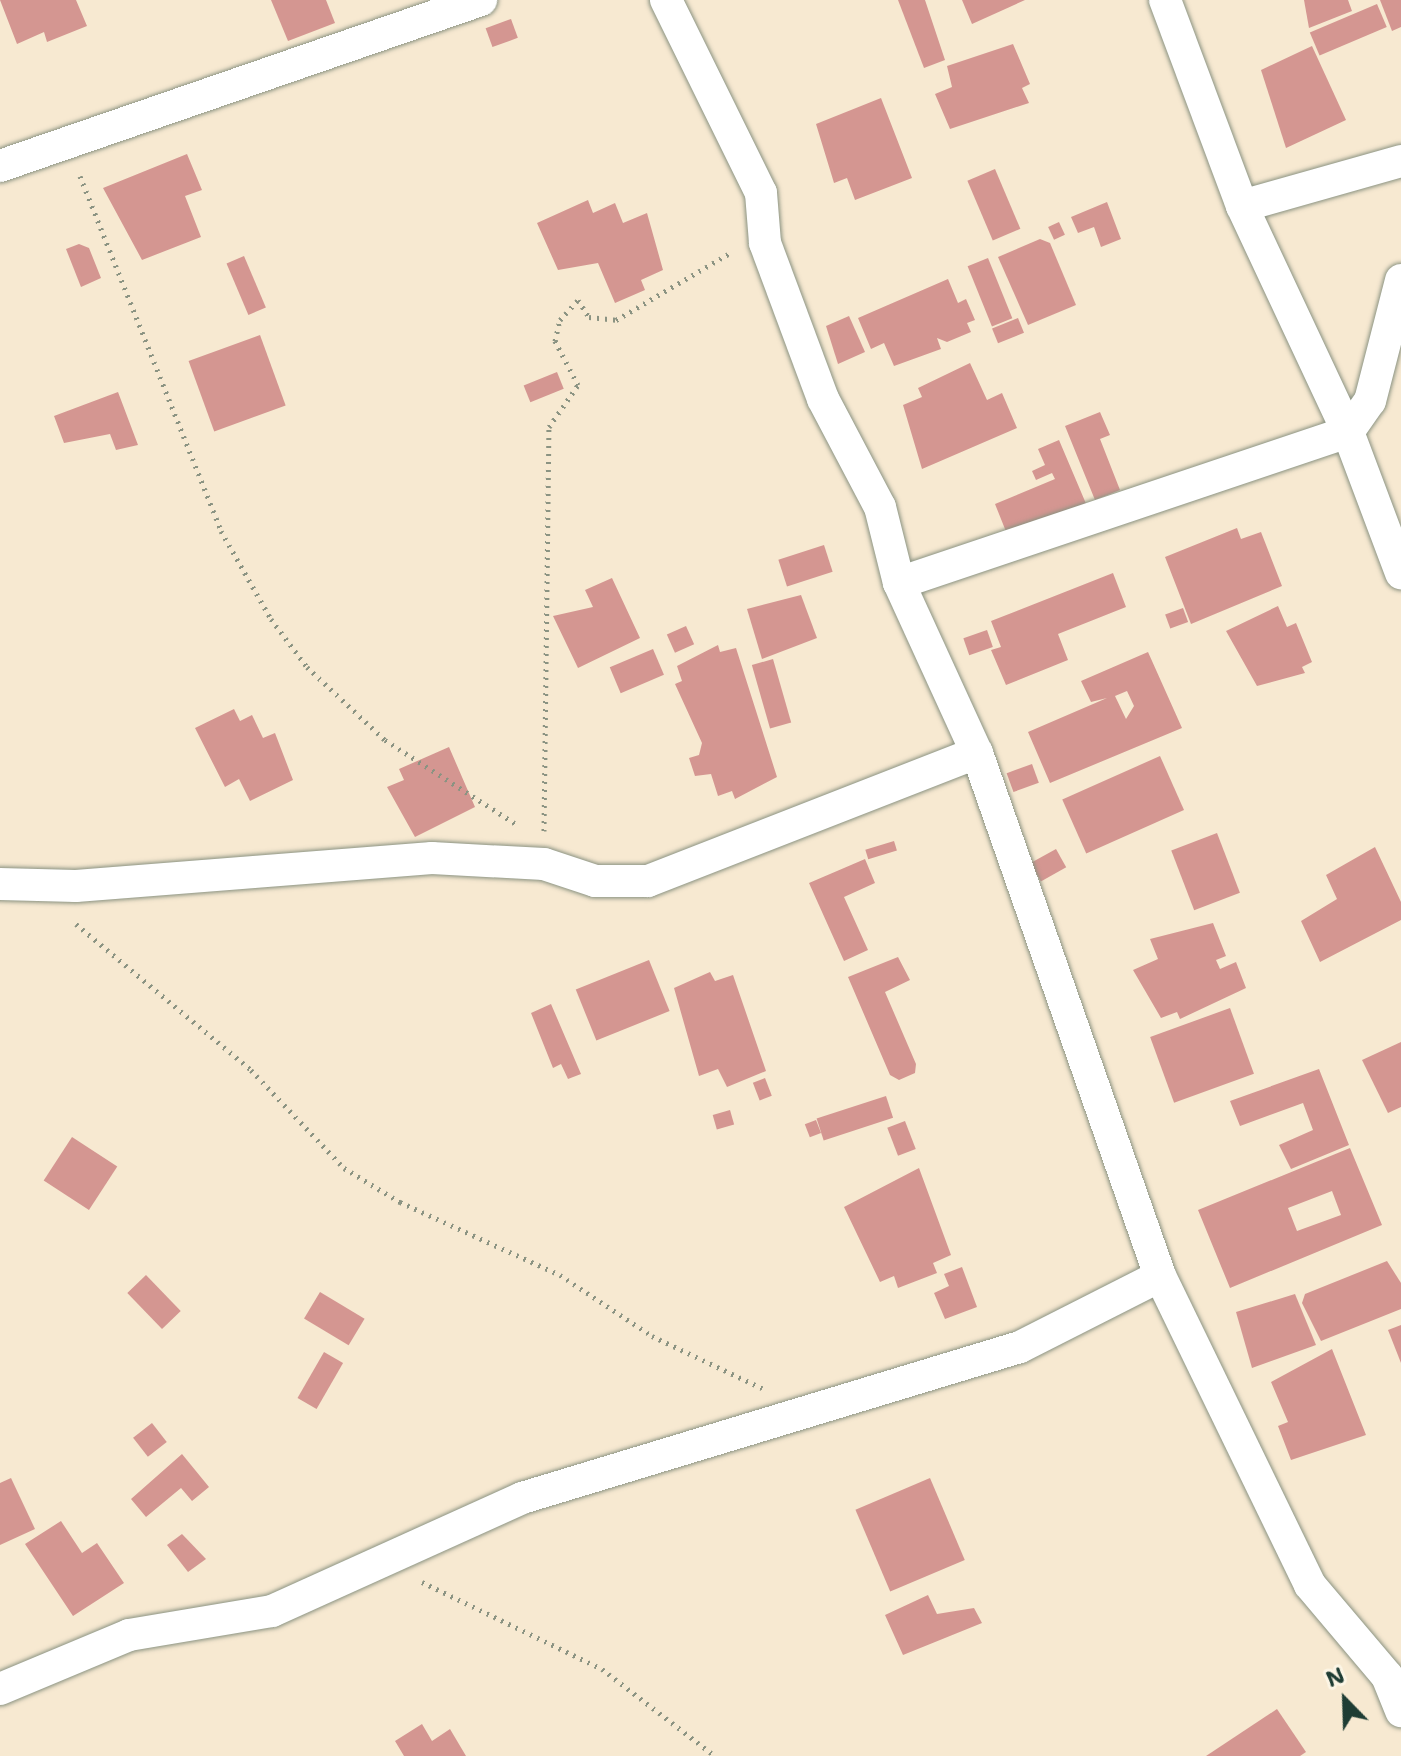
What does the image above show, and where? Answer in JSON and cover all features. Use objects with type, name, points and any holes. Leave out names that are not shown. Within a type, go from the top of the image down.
[{"type":"street","points":[[0,166],[65,138],[481,0]]},
{"type":"street","points":[[666,0],[761,193],[765,243],[823,399],[880,507],[899,583],[977,753],[1160,1276],[1310,1585],[1387,1676],[1401,1711]]},
{"type":"street","points":[[1165,0],[1242,206],[1348,432],[1401,573]]},
{"type":"street","points":[[1242,206],[1401,161]]},
{"type":"street","points":[[899,583],[1348,432],[1370,401],[1401,280]]},
{"type":"street","points":[[0,884],[76,886],[432,858],[493,858],[595,881],[648,881],[977,753]]},
{"type":"street","points":[[0,1689],[129,1635],[272,1611],[522,1498],[819,1411],[1020,1347],[1160,1276]]},
{"type":"path","points":[[65,138],[221,531],[271,619],[307,667],[385,740],[487,811],[544,838],[549,427],[578,385],[555,341],[560,320],[578,300],[589,317],[616,320],[677,288],[697,267],[765,243]]},
{"type":"path","points":[[63,916],[251,1070],[323,1149],[374,1188],[560,1275],[683,1353],[819,1411]]},
{"type":"path","points":[[381,1562],[602,1669],[715,1756]]},
{"type":"building","points":[[0,0],[76,0],[87,26],[47,42],[44,32],[17,44]]},
{"type":"building","points":[[271,0],[326,0],[335,23],[288,41]]},
{"type":"building","points":[[898,0],[925,0],[945,60],[924,68]]},
{"type":"building","points":[[962,0],[1025,0],[972,24]]},
{"type":"building","points":[[1304,0],[1348,0],[1352,11],[1309,28]]},
{"type":"building","points":[[1380,0],[1401,0],[1401,27],[1392,31]]},
{"type":"building","points":[[1377,4],[1387,27],[1320,56],[1310,33]]},
{"type":"building","points":[[511,19],[518,38],[492,47],[486,28]]},
{"type":"building","points":[[1013,44],[1030,84],[1022,88],[1029,103],[950,129],[935,94],[952,87],[947,66]]},
{"type":"building","points":[[1312,46],[1346,120],[1286,148],[1261,70]]},
{"type":"building","points":[[881,98],[912,178],[855,200],[847,178],[834,183],[816,124]]},
{"type":"building","points":[[187,154],[202,190],[185,196],[201,237],[142,260],[103,188]]},
{"type":"building","points":[[995,169],[1020,229],[993,241],[967,181]]},
{"type":"building","points":[[588,200],[593,213],[615,203],[623,223],[647,213],[663,270],[641,280],[645,290],[615,303],[598,263],[558,270],[537,223]]},
{"type":"building","points":[[1107,202],[1121,239],[1101,247],[1094,227],[1078,233],[1071,217]]},
{"type":"building","points":[[1059,222],[1065,235],[1054,240],[1048,227]]},
{"type":"building","points":[[1040,239],[1050,243],[1076,305],[1028,325],[998,257]]},
{"type":"building","points":[[79,244],[89,248],[101,278],[81,287],[66,249]]},
{"type":"building","points":[[244,256],[266,308],[248,315],[227,263]]},
{"type":"building","points":[[988,258],[1012,318],[992,327],[968,266]]},
{"type":"building","points":[[948,279],[958,303],[966,299],[975,320],[967,323],[971,332],[947,342],[937,338],[941,349],[894,366],[884,343],[871,349],[858,318]]},
{"type":"building","points":[[849,316],[865,352],[838,364],[826,326]]},
{"type":"building","points":[[1018,318],[1024,333],[998,343],[992,328]]},
{"type":"building","points":[[260,335],[286,405],[214,431],[189,361]]},
{"type":"building","points":[[970,363],[987,400],[1002,393],[1017,428],[922,469],[903,405],[922,397],[918,388]]},
{"type":"building","points":[[557,372],[564,389],[530,402],[524,385]]},
{"type":"building","points":[[118,392],[138,445],[116,450],[110,434],[64,443],[54,416]]},
{"type":"building","points":[[1100,412],[1110,435],[1100,439],[1120,490],[1095,500],[1065,426]]},
{"type":"building","points":[[1059,440],[1087,506],[1009,539],[995,504],[1055,479],[1052,473],[1036,480],[1032,471],[1045,465],[1038,449]]},
{"type":"building","points":[[1237,528],[1241,539],[1261,532],[1282,586],[1191,624],[1165,557]]},
{"type":"building","points":[[824,545],[833,572],[787,586],[778,560]]},
{"type":"building","points":[[1113,573],[1126,607],[1058,634],[1068,660],[1006,685],[991,650],[1001,647],[991,621]]},
{"type":"building","points":[[612,578],[640,638],[578,668],[553,616],[593,607],[585,590]]},
{"type":"building","points":[[801,595],[817,638],[762,659],[747,609]]},
{"type":"building","points":[[1278,606],[1287,627],[1296,623],[1312,662],[1302,667],[1305,673],[1257,686],[1226,631]]},
{"type":"building","points":[[1183,608],[1188,622],[1170,629],[1165,614]]},
{"type":"building","points":[[686,626],[694,644],[675,653],[667,635]]},
{"type":"building","points":[[987,630],[993,647],[969,655],[963,638]]},
{"type":"building","points":[[718,645],[720,652],[736,648],[777,777],[735,799],[732,791],[718,796],[711,774],[695,776],[689,758],[699,755],[702,743],[675,684],[682,681],[677,666]]},
{"type":"building","points":[[653,649],[664,675],[621,693],[610,667]]},
{"type":"building","points":[[1148,652],[1182,728],[1050,783],[1028,732],[1107,698],[1091,702],[1081,681]],"holes":[[[1127,691],[1134,706],[1126,719],[1115,696]]]},
{"type":"building","points":[[773,659],[791,722],[770,729],[752,665]]},
{"type":"building","points":[[234,709],[240,721],[252,715],[263,738],[275,733],[293,780],[250,801],[239,779],[225,787],[195,728]]},
{"type":"building","points":[[449,747],[475,807],[415,837],[387,787],[404,780],[399,769]]},
{"type":"building","points":[[1160,756],[1184,810],[1086,853],[1062,800]]},
{"type":"building","points":[[1032,764],[1039,783],[1013,792],[1007,773]]},
{"type":"building","points":[[1217,833],[1240,893],[1194,910],[1171,851]]},
{"type":"building","points":[[894,841],[897,851],[868,859],[865,850]]},
{"type":"building","points":[[1375,847],[1401,902],[1401,920],[1320,962],[1301,921],[1337,899],[1326,875]]},
{"type":"building","points":[[1056,849],[1066,867],[1041,881],[1031,863]]},
{"type":"building","points":[[865,859],[875,883],[844,897],[868,950],[844,961],[809,883]]},
{"type":"building","points":[[1213,923],[1226,956],[1216,960],[1220,969],[1236,962],[1246,988],[1180,1019],[1177,1012],[1161,1018],[1133,970],[1158,959],[1150,939]]},
{"type":"building","points":[[898,957],[910,980],[885,992],[916,1064],[915,1073],[899,1080],[890,1075],[848,977]]},
{"type":"building","points":[[649,960],[670,1011],[596,1041],[576,990]]},
{"type":"building","points":[[710,972],[715,981],[733,975],[766,1071],[727,1087],[718,1069],[699,1076],[674,988]]},
{"type":"building","points":[[551,1004],[581,1074],[568,1079],[561,1064],[553,1068],[531,1013]]},
{"type":"building","points":[[1230,1008],[1254,1074],[1174,1103],[1150,1037]]},
{"type":"building","points":[[1401,1042],[1401,1107],[1388,1113],[1362,1060]]},
{"type":"building","points":[[1319,1069],[1349,1145],[1291,1169],[1279,1145],[1313,1130],[1303,1103],[1240,1126],[1230,1101]]},
{"type":"building","points":[[765,1078],[772,1096],[760,1100],[753,1083]]},
{"type":"building","points":[[886,1096],[893,1118],[824,1140],[817,1119]]},
{"type":"building","points":[[730,1110],[734,1124],[717,1129],[713,1115]]},
{"type":"building","points":[[816,1120],[821,1133],[810,1137],[805,1124]]},
{"type":"building","points":[[905,1121],[916,1149],[898,1156],[887,1128]]},
{"type":"building","points":[[72,1137],[117,1166],[89,1210],[44,1181]]},
{"type":"building","points":[[1350,1148],[1382,1225],[1230,1288],[1198,1210]],"holes":[[[1332,1191],[1341,1215],[1297,1231],[1288,1208]]]},
{"type":"building","points":[[919,1168],[951,1255],[933,1263],[937,1273],[898,1288],[894,1276],[880,1282],[844,1207]]},
{"type":"building","points":[[1387,1261],[1401,1283],[1401,1309],[1321,1341],[1302,1303],[1305,1294]]},
{"type":"building","points":[[962,1267],[977,1307],[945,1319],[934,1293],[949,1286],[944,1274]]},
{"type":"building","points":[[146,1275],[181,1311],[162,1329],[127,1293]]},
{"type":"building","points":[[320,1292],[365,1319],[349,1345],[304,1319]]},
{"type":"building","points":[[1295,1294],[1316,1345],[1252,1368],[1236,1312]]},
{"type":"building","points":[[1401,1325],[1401,1363],[1388,1330]]},
{"type":"building","points":[[1332,1349],[1366,1435],[1291,1460],[1278,1426],[1288,1422],[1271,1382]]},
{"type":"building","points":[[324,1352],[343,1363],[317,1409],[298,1398]]},
{"type":"building","points":[[152,1423],[167,1442],[148,1457],[133,1438]]},
{"type":"building","points":[[182,1454],[209,1487],[192,1501],[181,1488],[146,1517],[131,1499]]},
{"type":"building","points":[[11,1478],[35,1529],[0,1545],[0,1483]]},
{"type":"building","points":[[930,1478],[965,1560],[890,1592],[855,1510]]},
{"type":"building","points":[[61,1521],[82,1553],[97,1543],[124,1583],[73,1616],[25,1544]]},
{"type":"building","points":[[182,1534],[206,1559],[188,1572],[167,1545]]},
{"type":"building","points":[[928,1595],[937,1614],[974,1608],[982,1623],[903,1655],[885,1615]]},
{"type":"building","points":[[1277,1709],[1306,1752],[1300,1756],[1206,1756]]},
{"type":"building","points":[[422,1724],[432,1741],[450,1729],[466,1756],[404,1756],[395,1741]]}]
